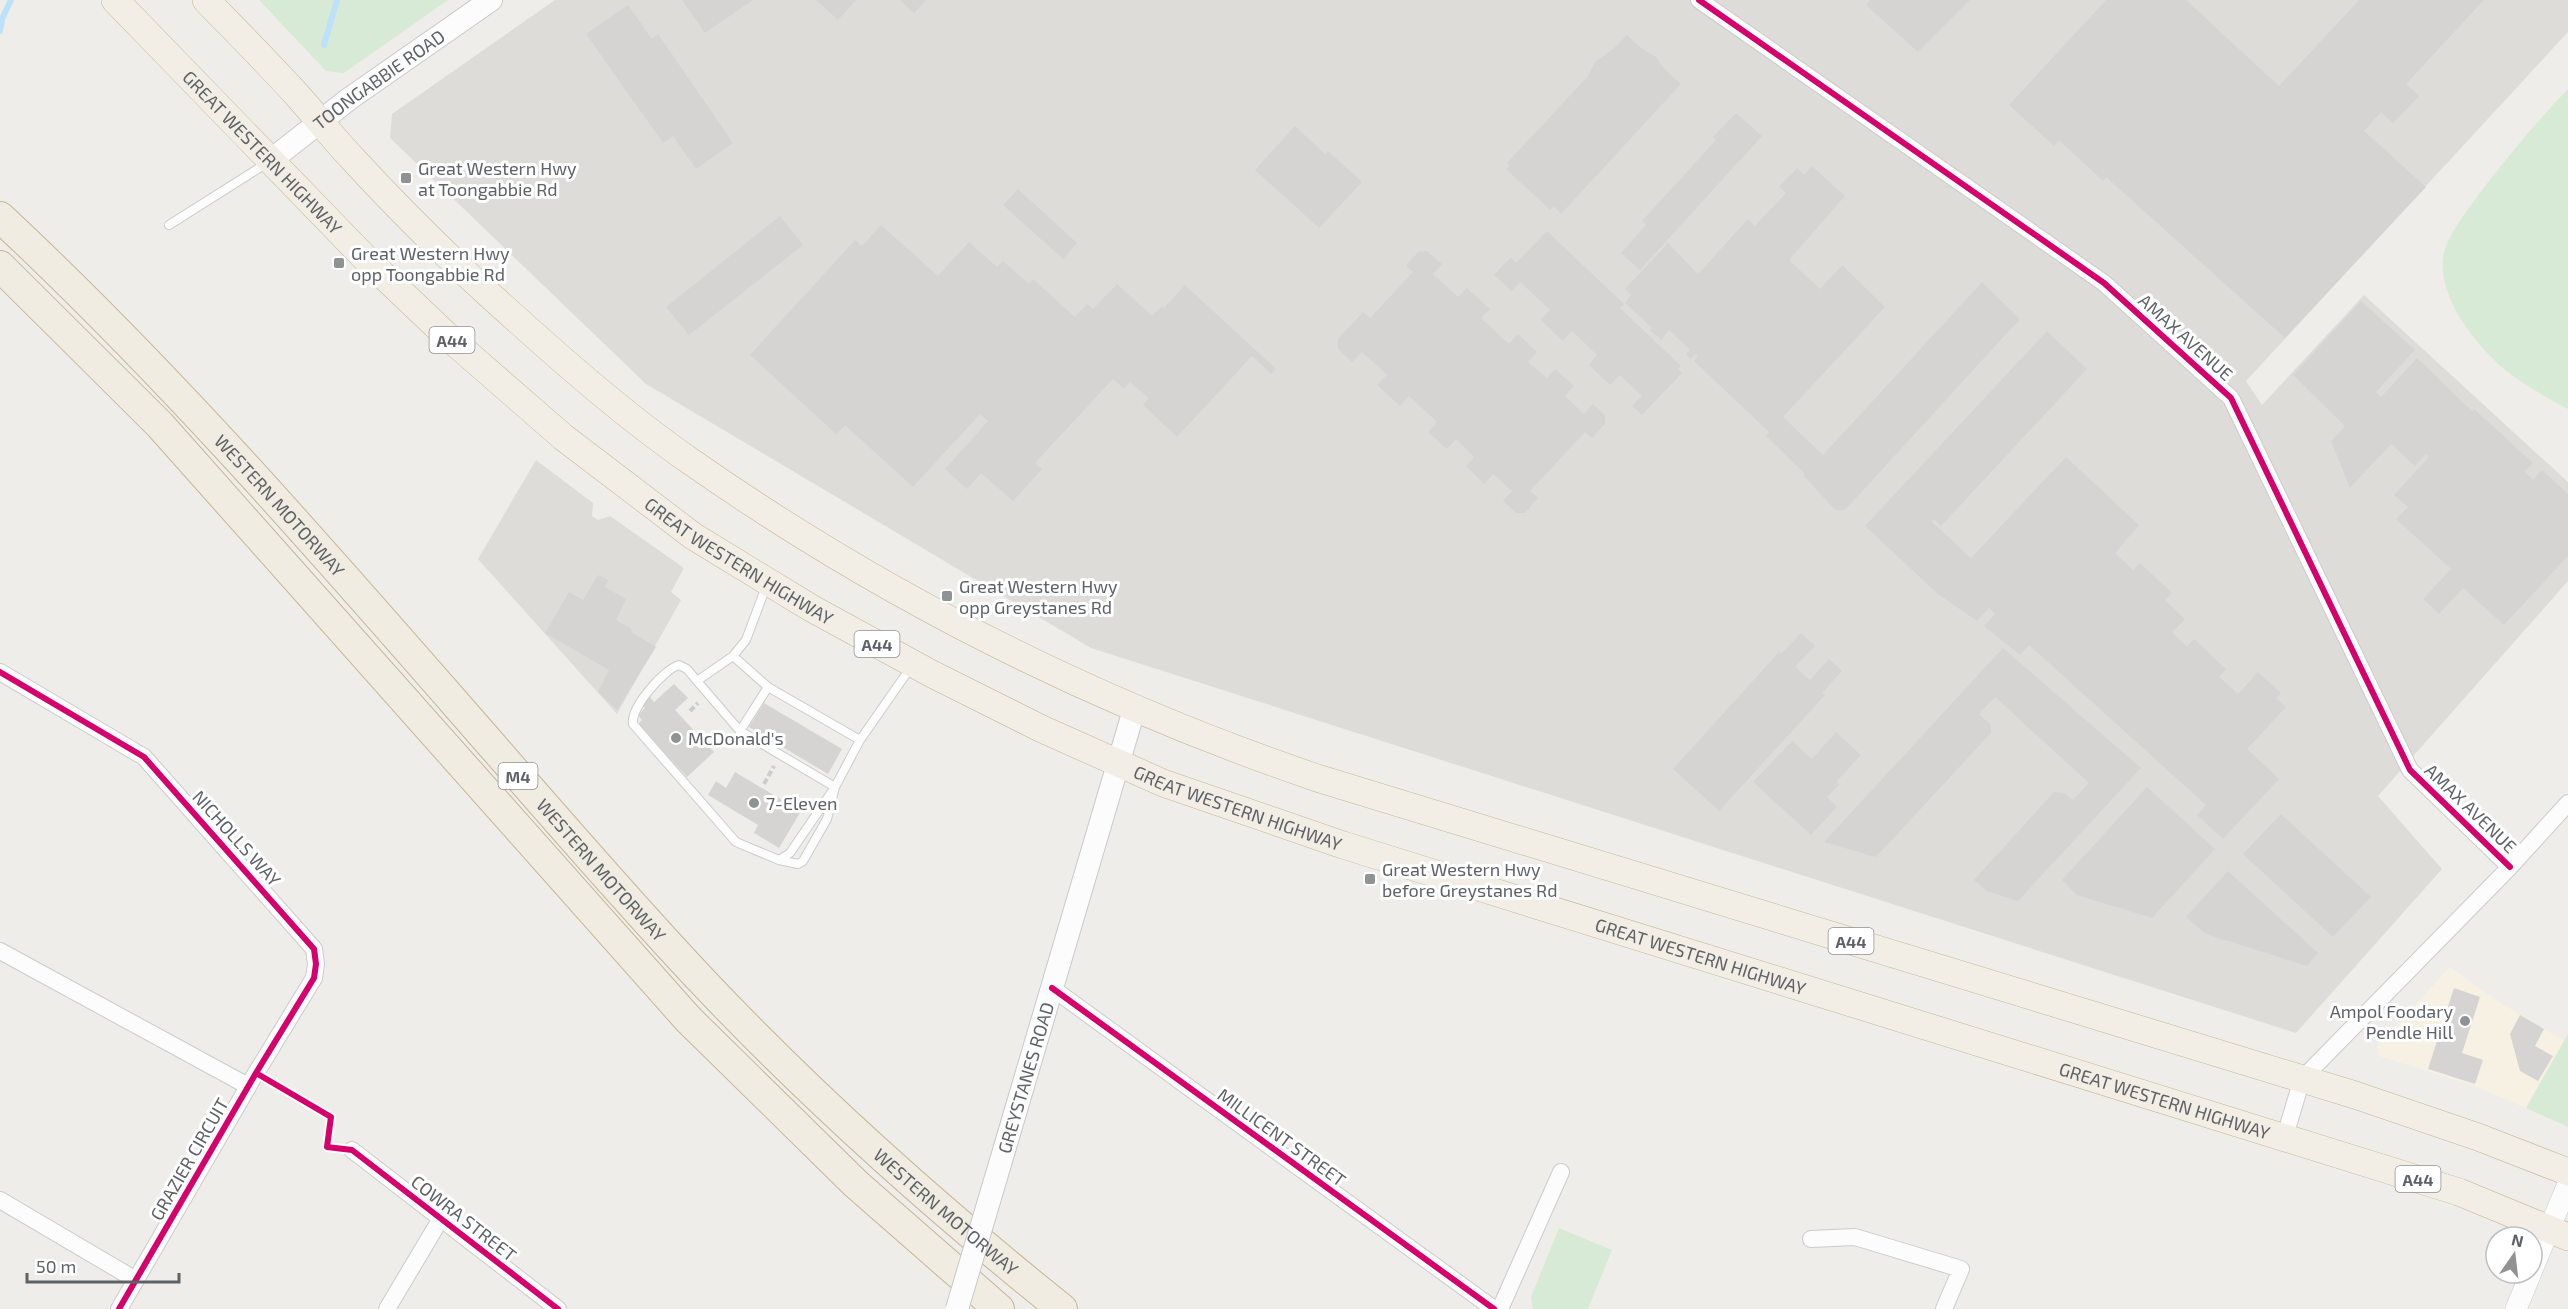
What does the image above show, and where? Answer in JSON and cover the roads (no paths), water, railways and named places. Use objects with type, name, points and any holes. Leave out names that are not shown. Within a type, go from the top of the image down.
[{"type":"highway","name":"GREAT WESTERN HIGHWAY","points":[[116,0],[374,267],[446,335],[563,437],[693,536],[768,582],[913,664],[1042,729],[1118,763],[1218,803],[1342,845],[2285,1136],[2459,1192],[2559,1233]]},
{"type":"highway","name":"A44","points":[[206,0],[298,96],[358,165],[492,297],[631,417],[688,460],[777,519],[923,607],[1134,710],[1225,747],[1317,778],[2302,1079],[2478,1137],[2568,1172]]},
{"type":"highway","name":"WESTERN MOTORWAY","points":[[0,217],[86,299],[184,400],[620,892],[705,984],[858,1135],[951,1218],[1062,1309]]},
{"type":"highway","name":"WESTERN MOTORWAY","points":[[0,266],[160,425],[688,1019],[856,1184],[999,1309]]},
{"type":"main road","name":"TOONGABBIE ROAD","points":[[270,161],[320,122],[491,0]]},
{"type":"main road","name":"GREYSTANES ROAD","points":[[957,1309],[1134,710]]},
{"type":"street","name":"AMAX AVENUE","points":[[1698,0],[2104,283],[2231,398],[2410,770],[2510,867]]},
{"type":"street","name":"NICHOLLS WAY","points":[[0,672],[144,757],[314,949],[316,964],[314,978],[248,1086]]},
{"type":"street","points":[[2285,1136],[2302,1079],[2510,867],[2568,803]]},
{"type":"street","name":"GRAZIER CIRCUIT","points":[[0,951],[248,1086],[119,1309]]},
{"type":"street","name":"MILLICENT STREET","points":[[1052,988],[1494,1309]]},
{"type":"street","name":"COWRA STREET","points":[[352,1150],[558,1309]]},
{"type":"street","points":[[1500,1309],[1561,1172]]},
{"type":"street","points":[[2544,1254],[2559,1233],[2568,1184]]},
{"type":"street","points":[[0,1200],[136,1280]]},
{"type":"street","points":[[387,1309],[440,1220]]},
{"type":"street","points":[[1811,1239],[1855,1237],[1961,1269],[1944,1309]]},
{"type":"street","points":[[2516,1309],[2526,1285]]},
{"type":"lane","points":[[169,225],[270,161]]},
{"type":"lane","points":[[697,681],[733,656],[746,640],[768,582]]},
{"type":"lane","points":[[733,656],[768,687],[860,740]]},
{"type":"lane","points":[[779,860],[790,853],[835,787],[860,740],[913,664]]},
{"type":"lane","points":[[679,665],[697,681],[740,731],[835,787],[827,819],[802,861],[791,864],[779,860],[736,842],[633,723],[633,713],[638,704],[670,669],[679,665]]},
{"type":"lane","points":[[740,731],[768,687]]},
{"type":"waterway","points":[[0,31],[2,19],[11,0]]},
{"type":"waterway","points":[[324,45],[337,0]]},
{"type":"place","name":"Great Western Hwy at Toongabbie Rd","points":[[406,178]]},
{"type":"place","name":"Great Western Hwy opp Toongabbie Rd","points":[[339,263]]},
{"type":"place","name":"Great Western Hwy opp Greystanes Rd","points":[[947,596]]},
{"type":"place","name":"McDonald's","points":[[676,738]]},
{"type":"place","name":"7-Eleven","points":[[754,803]]},
{"type":"place","name":"Great Western Hwy before Greystanes Rd","points":[[1370,879]]},
{"type":"place","name":"Ampol Foodary Pendle Hill","points":[[2465,1021]]}]
